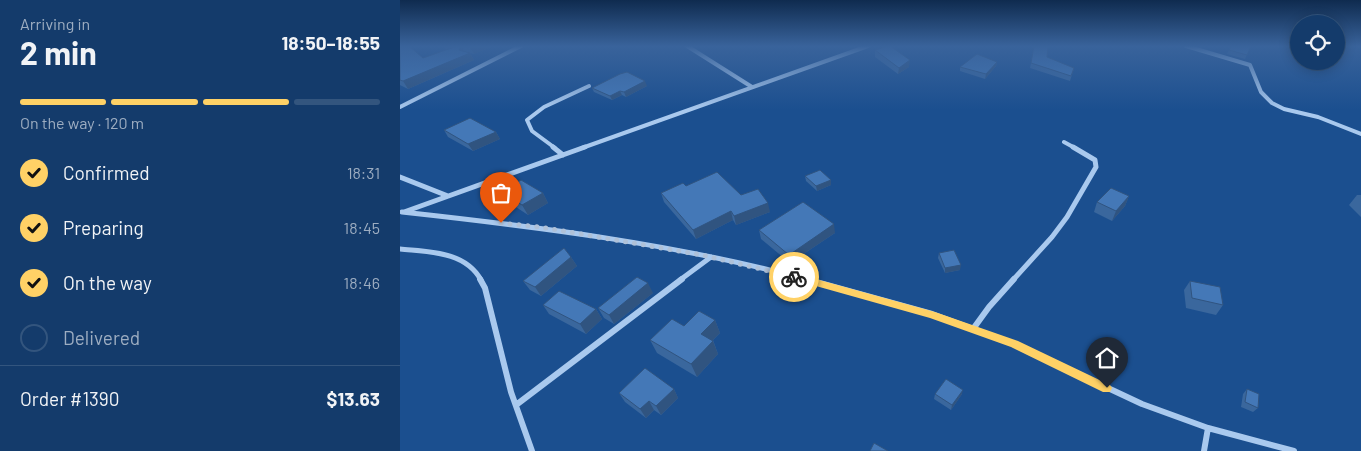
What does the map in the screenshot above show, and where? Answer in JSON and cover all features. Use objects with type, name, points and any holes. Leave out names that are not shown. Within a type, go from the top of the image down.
[{"type":"street","points":[[400,107],[479,67]]},
{"type":"street","points":[[720,67],[752,87]]},
{"type":"street","points":[[401,213],[808,67]]},
{"type":"street","points":[[1251,67],[1265,98],[1271,102],[1361,134]]},
{"type":"street","points":[[563,155],[532,131],[527,120],[544,107],[589,86]]},
{"type":"street","points":[[973,329],[989,307],[1062,224],[1082,195],[1096,167],[1095,160],[1064,142]]},
{"type":"street","points":[[400,177],[448,196]]},
{"type":"street","points":[[401,213],[540,227],[711,257],[790,275],[903,306],[973,329],[1014,344],[1142,404],[1208,428],[1294,451]]},
{"type":"street","points":[[400,249],[445,254],[462,261],[475,270],[485,288],[516,405],[532,451]]},
{"type":"street","points":[[516,405],[711,257]]},
{"type":"street","points":[[1204,451],[1208,428]]},
{"type":"building","points":[[400,67],[436,67],[403,81],[400,80]]},
{"type":"building","points":[[960,67],[992,67],[986,74]]},
{"type":"building","points":[[1043,67],[1072,67],[1074,68],[1071,76]]},
{"type":"building","points":[[627,72],[645,81],[624,92],[620,91],[610,96],[592,88],[620,74]]},
{"type":"building","points":[[470,118],[496,132],[468,144],[444,130]]},
{"type":"building","points":[[820,170],[831,180],[816,186],[805,176]]},
{"type":"building","points":[[717,172],[741,195],[758,189],[768,203],[734,216],[731,211],[693,230],[661,193],[683,183],[686,186]]},
{"type":"building","points":[[521,180],[543,193],[522,205],[501,192]]},
{"type":"building","points":[[1111,188],[1129,196],[1116,211],[1097,202]]},
{"type":"building","points":[[803,202],[834,224],[789,255],[759,230]]},
{"type":"building","points":[[564,248],[571,257],[535,287],[523,281]]},
{"type":"building","points":[[954,250],[961,265],[945,268],[939,253]]},
{"type":"building","points":[[637,277],[648,283],[609,315],[598,308]]},
{"type":"building","points":[[1190,281],[1220,287],[1223,305],[1192,298]]},
{"type":"building","points":[[559,291],[596,309],[580,324],[543,305]]},
{"type":"building","points":[[699,311],[715,320],[701,334],[713,341],[691,364],[650,340],[672,319],[684,326]]},
{"type":"building","points":[[645,368],[674,389],[656,406],[649,401],[640,409],[619,393]]},
{"type":"building","points":[[946,379],[963,390],[952,405],[935,394]]},
{"type":"building","points":[[1247,389],[1259,394],[1258,408],[1245,402]]},
{"type":"building","points":[[874,443],[888,451],[870,451]]},
{"type":"way so far","points":[[501,223],[540,227],[702,255],[794,277]]},
{"type":"route","points":[[794,277],[932,314],[1014,344],[1107,388]]}]
